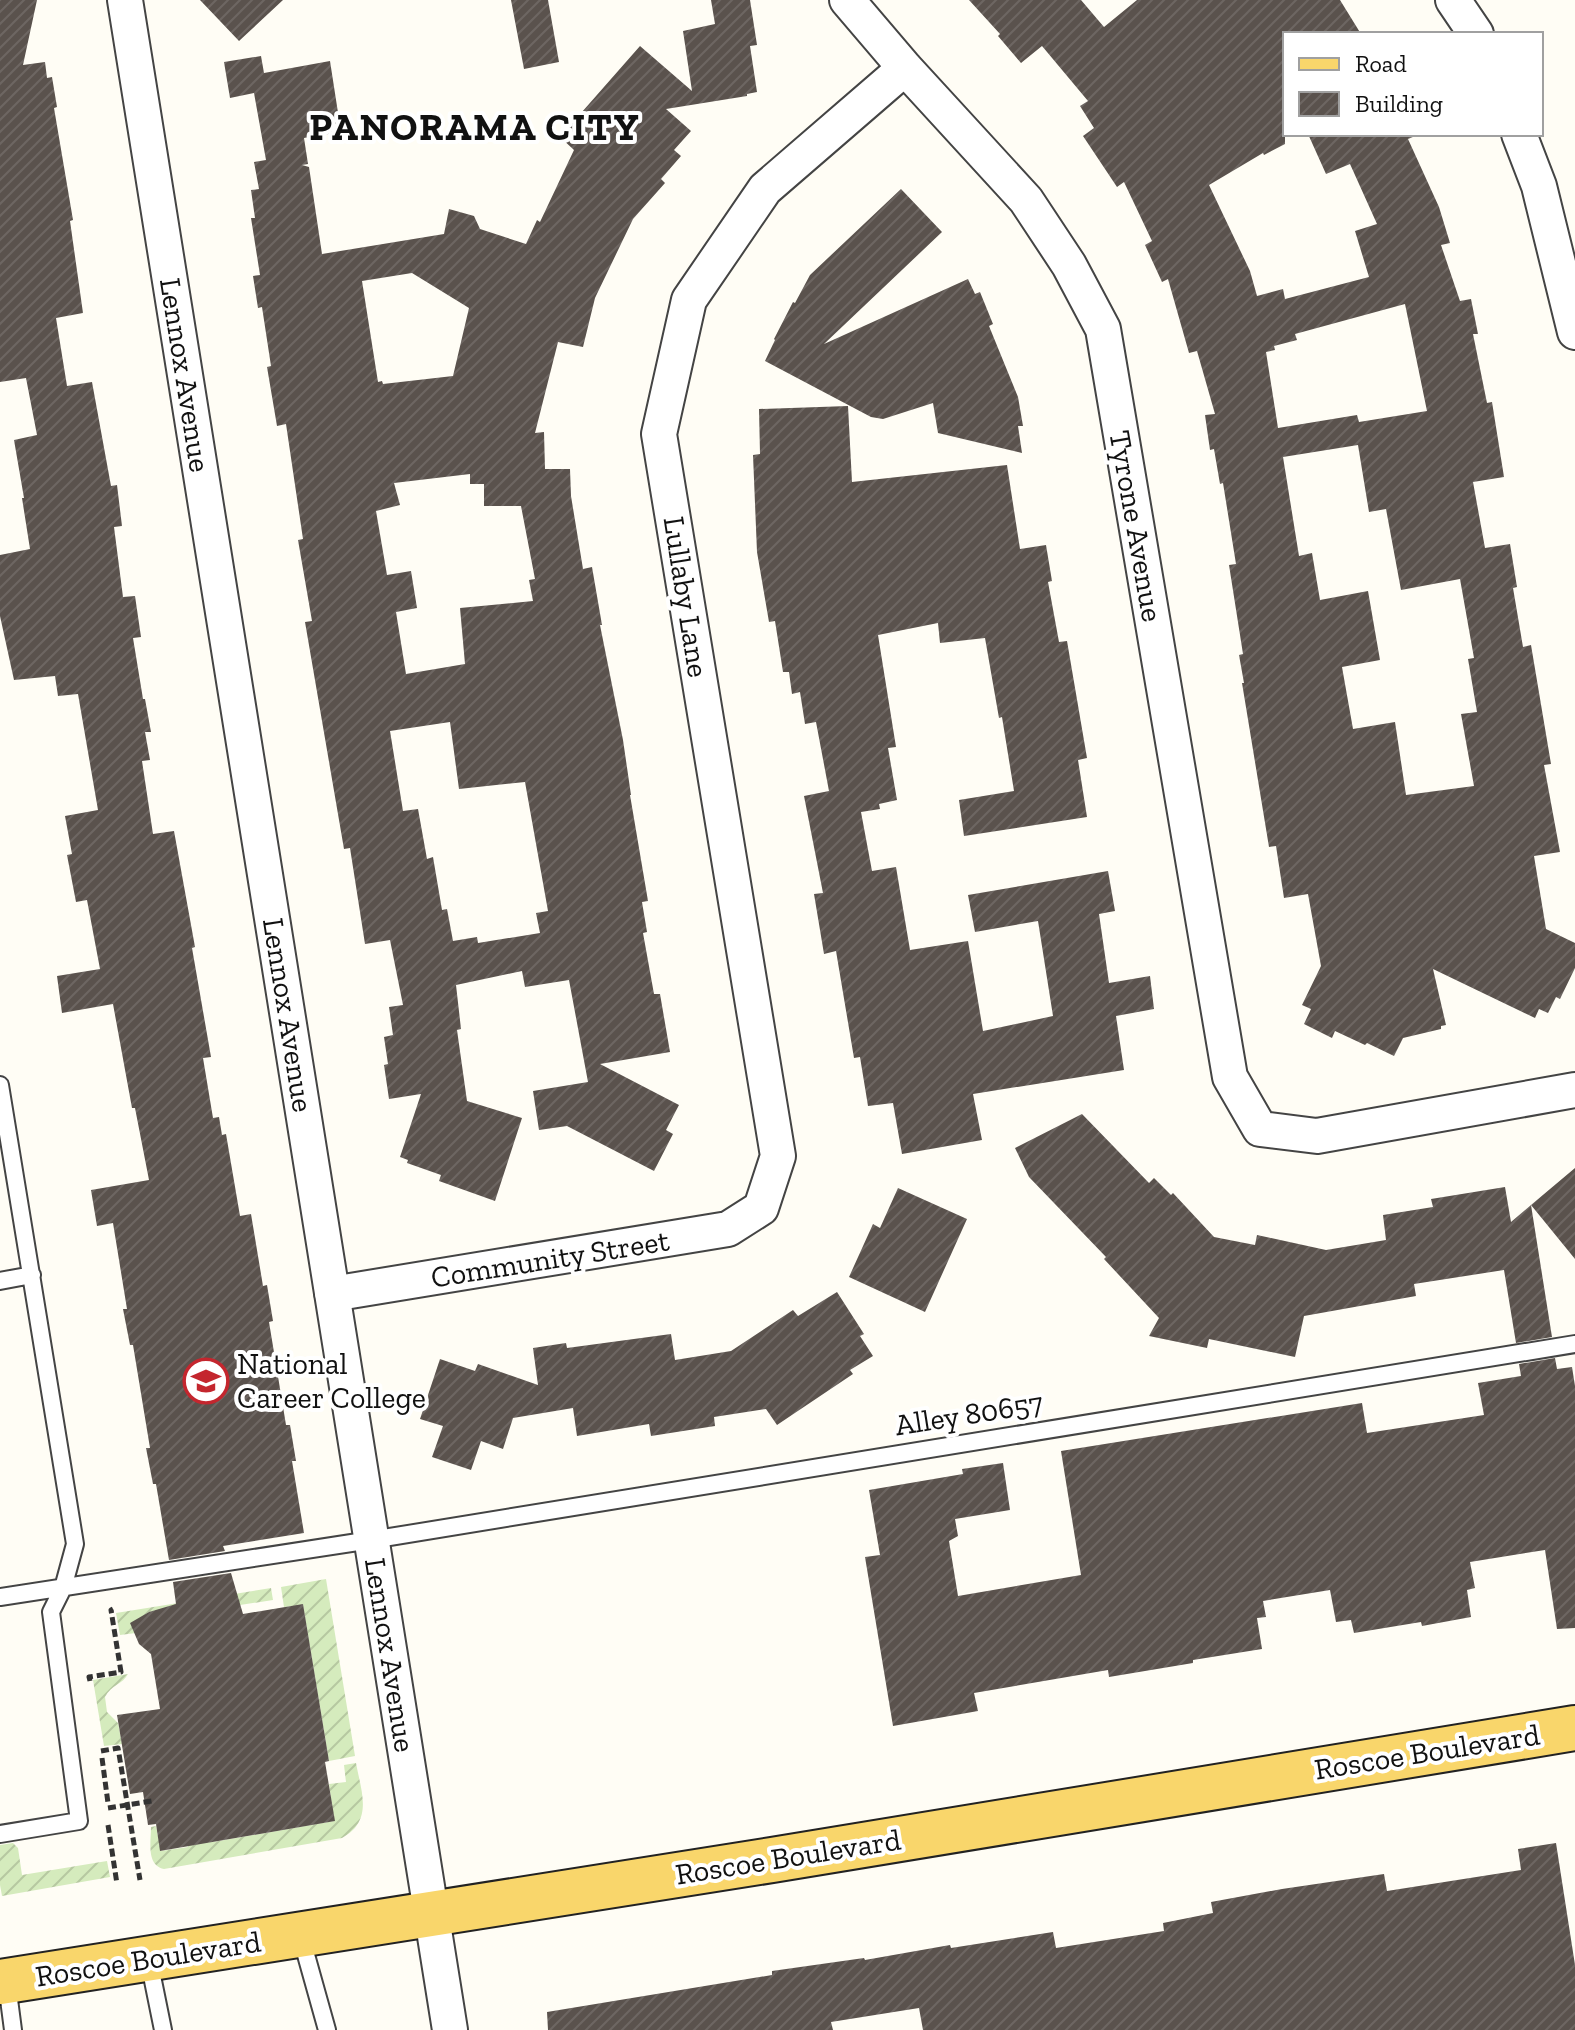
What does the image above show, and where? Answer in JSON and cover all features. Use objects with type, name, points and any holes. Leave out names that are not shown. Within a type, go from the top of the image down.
[{"type":"main road","name":"Roscoe Boulevard","points":[[3,1982],[788,1858],[1575,1728]]},
{"type":"street","name":"Lennox Avenue","points":[[125,0],[450,2030]]},
{"type":"street","name":"Tyrone Avenue","points":[[847,0],[1026,200],[1069,265],[1103,329],[1230,1077],[1260,1129],[1317,1136],[1575,1090]]},
{"type":"street","points":[[1453,0],[1475,32]]},
{"type":"street","name":"Lullaby Lane","points":[[761,1208],[778,1156],[659,434],[689,300],[765,189],[905,68]]},
{"type":"street","points":[[1520,136],[1539,186],[1575,332]]},
{"type":"street","name":"Community Street","points":[[332,1294],[728,1229],[761,1208]]},
{"type":"lane","points":[[0,1085],[75,1544],[63,1588],[51,1612],[79,1821],[0,1834]]},
{"type":"lane","points":[[0,1281],[32,1275]]},
{"type":"lane","name":"Alley 80657","points":[[0,1597],[371,1540],[1575,1344]]},
{"type":"lane","points":[[301,1935],[327,2030]]},
{"type":"lane","points":[[149,1959],[163,2030]]},
{"type":"lane","points":[[3,1982],[13,2030]]},
{"type":"path","points":[[91,1691],[89,1677],[121,1672],[111,1610],[126,1607]]},
{"type":"path","points":[[117,1884],[101,1751],[118,1748],[140,1880]]},
{"type":"path","points":[[108,1808],[152,1801]]},
{"type":"green space","points":[[326,1579],[355,1756],[329,1761],[303,1605],[284,1607],[281,1587]]},
{"type":"green space","points":[[271,1588],[273,1600],[149,1612],[143,1616],[136,1633],[120,1635],[116,1613]]},
{"type":"green space","points":[[128,1674],[105,1697],[107,1712],[118,1723],[122,1744],[104,1746],[93,1680]]},
{"type":"green space","points":[[356,1763],[362,1814],[352,1831],[342,1838],[164,1869],[154,1863],[150,1846],[151,1827],[156,1826],[161,1851],[188,1847],[187,1839],[213,1842],[334,1821],[329,1784],[346,1782],[344,1765]]},
{"type":"green space","points":[[13,1843],[18,1848],[22,1875],[107,1861],[110,1877],[2,1896],[0,1845]]},
{"type":"building","points":[[0,0],[37,0],[23,65],[45,62],[47,78],[52,77],[83,313],[56,318],[67,386],[92,382],[111,486],[117,485],[122,526],[114,527],[123,597],[135,596],[141,637],[133,638],[151,732],[145,732],[150,760],[142,761],[153,834],[174,831],[211,1057],[203,1058],[213,1118],[219,1117],[222,1135],[226,1134],[240,1216],[251,1214],[263,1286],[267,1285],[273,1321],[269,1322],[286,1425],[290,1425],[296,1461],[292,1461],[304,1533],[223,1546],[225,1551],[169,1560],[156,1484],[153,1484],[146,1448],[150,1448],[133,1345],[130,1345],[123,1309],[127,1309],[113,1223],[97,1226],[91,1190],[149,1180],[113,1004],[62,1013],[57,976],[100,969],[87,900],[76,902],[67,855],[72,854],[65,816],[98,810],[78,694],[58,696],[55,676],[14,680],[0,616],[0,555],[30,549],[14,440],[37,435],[26,378],[0,382]]},
{"type":"building","points":[[200,0],[283,0],[239,41]]},
{"type":"building","points":[[511,0],[548,0],[559,62],[524,69]]},
{"type":"building","points":[[711,0],[750,0],[757,45],[750,46],[757,92],[666,109],[691,131],[674,150],[681,156],[661,179],[665,183],[633,219],[595,298],[583,347],[558,342],[535,433],[544,432],[545,469],[570,469],[571,496],[583,569],[592,567],[648,901],[642,902],[647,932],[643,933],[654,994],[660,994],[670,1052],[600,1064],[679,1105],[666,1130],[673,1134],[654,1171],[567,1126],[539,1130],[533,1091],[588,1082],[569,980],[525,987],[522,971],[456,985],[461,1029],[457,1030],[467,1101],[522,1118],[495,1201],[439,1181],[441,1175],[407,1163],[408,1160],[400,1157],[421,1094],[389,1099],[384,1037],[393,1035],[389,1007],[403,1005],[390,940],[365,944],[350,848],[344,849],[305,622],[312,621],[298,540],[303,539],[286,424],[277,426],[267,367],[271,366],[262,307],[258,308],[253,276],[260,275],[251,218],[255,218],[251,190],[259,189],[254,162],[266,160],[254,93],[230,98],[224,62],[261,56],[264,73],[330,61],[341,132],[304,138],[308,164],[302,165],[309,167],[322,254],[444,234],[449,209],[474,216],[480,229],[526,244],[537,220],[540,222],[574,150],[560,137],[640,46],[692,91],[683,31],[715,24]],"holes":[[[412,273],[469,308],[453,376],[383,384],[382,381],[378,382],[362,281]],[[470,474],[470,484],[484,484],[484,506],[521,506],[535,579],[529,580],[533,601],[460,608],[465,664],[406,674],[396,612],[417,608],[411,571],[387,575],[376,511],[400,505],[394,483]],[[450,722],[459,789],[525,782],[548,911],[536,913],[540,933],[478,943],[477,937],[453,941],[447,909],[442,910],[433,857],[427,859],[418,809],[403,811],[390,731]]]},
{"type":"building","points":[[969,0],[1081,0],[1104,27],[1137,0],[1340,0],[1360,32],[1283,32],[1285,144],[1263,153],[1209,185],[1250,271],[1257,296],[1283,289],[1285,299],[1369,277],[1355,231],[1377,224],[1350,164],[1326,174],[1309,136],[1415,136],[1408,139],[1439,207],[1450,243],[1441,245],[1460,301],[1471,299],[1478,334],[1473,334],[1487,403],[1492,402],[1504,477],[1473,482],[1485,548],[1510,544],[1517,587],[1513,588],[1523,647],[1531,645],[1551,764],[1544,765],[1560,852],[1534,856],[1546,929],[1575,943],[1575,968],[1560,999],[1556,997],[1548,1013],[1539,1009],[1535,1018],[1433,969],[1446,1025],[1403,1038],[1394,1056],[1335,1031],[1332,1038],[1304,1024],[1311,1009],[1302,1005],[1321,966],[1308,894],[1284,898],[1276,846],[1269,847],[1242,683],[1239,655],[1243,654],[1229,565],[1236,564],[1223,483],[1220,484],[1214,449],[1210,450],[1205,415],[1215,414],[1197,351],[1189,353],[1168,279],[1162,282],[1145,245],[1152,241],[1124,182],[1117,187],[1083,136],[1094,128],[1080,106],[1088,101],[1042,46],[1021,63],[998,36],[1000,34]],"holes":[[[1405,304],[1427,411],[1359,422],[1357,415],[1278,428],[1266,352],[1275,350],[1274,346],[1297,340],[1295,334]],[[1358,445],[1369,512],[1386,509],[1401,590],[1460,579],[1474,658],[1468,659],[1477,712],[1461,714],[1474,786],[1406,795],[1395,722],[1353,729],[1342,667],[1380,660],[1368,591],[1320,600],[1312,553],[1299,556],[1283,457]]]},
{"type":"building","points":[[901,189],[942,232],[824,344],[968,279],[975,294],[980,292],[993,324],[989,326],[1018,397],[1023,426],[1018,426],[1022,453],[938,433],[933,403],[883,419],[871,417],[765,361],[793,302],[810,275]]},
{"type":"building","points":[[848,406],[852,482],[1007,465],[1020,549],[1046,545],[1052,581],[1048,582],[1059,642],[1067,641],[1087,758],[1078,760],[1087,817],[964,836],[959,800],[1014,791],[985,638],[940,643],[938,623],[878,635],[896,747],[888,748],[897,800],[879,804],[880,809],[861,812],[872,871],[896,867],[910,950],[968,941],[983,1031],[1053,1016],[1038,921],[975,932],[968,895],[1108,871],[1115,911],[1099,914],[1109,983],[1150,976],[1154,1009],[1116,1016],[1124,1070],[973,1094],[982,1140],[902,1154],[893,1103],[868,1106],[860,1057],[854,1058],[836,951],[824,954],[814,894],[823,893],[804,796],[829,791],[816,722],[805,724],[800,692],[792,694],[789,672],[783,672],[775,621],[769,622],[757,552],[753,455],[760,454],[759,409]]},
{"type":"building","points":[[1082,1114],[1149,1183],[1154,1178],[1171,1195],[1173,1193],[1214,1237],[1255,1245],[1257,1235],[1326,1250],[1386,1240],[1383,1215],[1433,1207],[1431,1199],[1505,1187],[1511,1222],[1531,1205],[1552,1337],[1516,1343],[1504,1270],[1414,1284],[1416,1296],[1304,1316],[1295,1357],[1209,1339],[1207,1348],[1149,1336],[1159,1318],[1029,1177],[1015,1148]]},
{"type":"building","points":[[1575,1168],[1575,1259],[1531,1205]]},
{"type":"building","points":[[898,1188],[967,1219],[925,1312],[849,1277],[873,1224],[880,1228]]},
{"type":"building","points":[[837,1292],[864,1334],[860,1336],[873,1356],[850,1370],[853,1374],[777,1425],[766,1409],[714,1417],[715,1426],[651,1436],[649,1424],[577,1436],[573,1408],[513,1418],[503,1449],[481,1441],[471,1470],[432,1457],[443,1426],[420,1419],[440,1359],[475,1371],[478,1364],[538,1385],[533,1348],[566,1343],[567,1348],[671,1334],[675,1360],[731,1351],[793,1310],[798,1316]]},
{"type":"building","points":[[1555,1358],[1557,1369],[1572,1367],[1575,1386],[1575,1628],[1557,1629],[1545,1550],[1470,1562],[1475,1588],[1467,1590],[1471,1617],[1354,1633],[1351,1620],[1336,1622],[1330,1590],[1263,1601],[1266,1617],[1257,1618],[1262,1649],[1109,1677],[1108,1670],[974,1693],[978,1711],[893,1726],[865,1557],[880,1555],[869,1490],[963,1474],[962,1469],[1003,1463],[1010,1510],[955,1519],[958,1536],[949,1541],[958,1596],[1081,1575],[1061,1451],[1362,1403],[1367,1433],[1484,1415],[1478,1383],[1521,1376],[1519,1364]]},
{"type":"building","points":[[231,1573],[243,1614],[303,1604],[329,1761],[325,1762],[335,1821],[160,1851],[156,1824],[148,1825],[143,1792],[130,1794],[117,1715],[160,1709],[151,1654],[139,1644],[130,1623],[149,1612],[176,1604],[173,1582]]},
{"type":"building","points":[[1556,1843],[1575,1965],[1575,2030],[923,2030],[919,2008],[831,2022],[833,2030],[548,2030],[547,2012],[772,1975],[772,1971],[1053,1932],[1056,1948],[1164,1931],[1163,1923],[1213,1913],[1211,1902],[1282,1889],[1384,1874],[1387,1891],[1521,1870],[1518,1849]]},
{"type":"place","name":"National Career College","points":[[206,1381]]},
{"type":"district","name":"PANORAMA CITY","points":[[475,127]]}]
